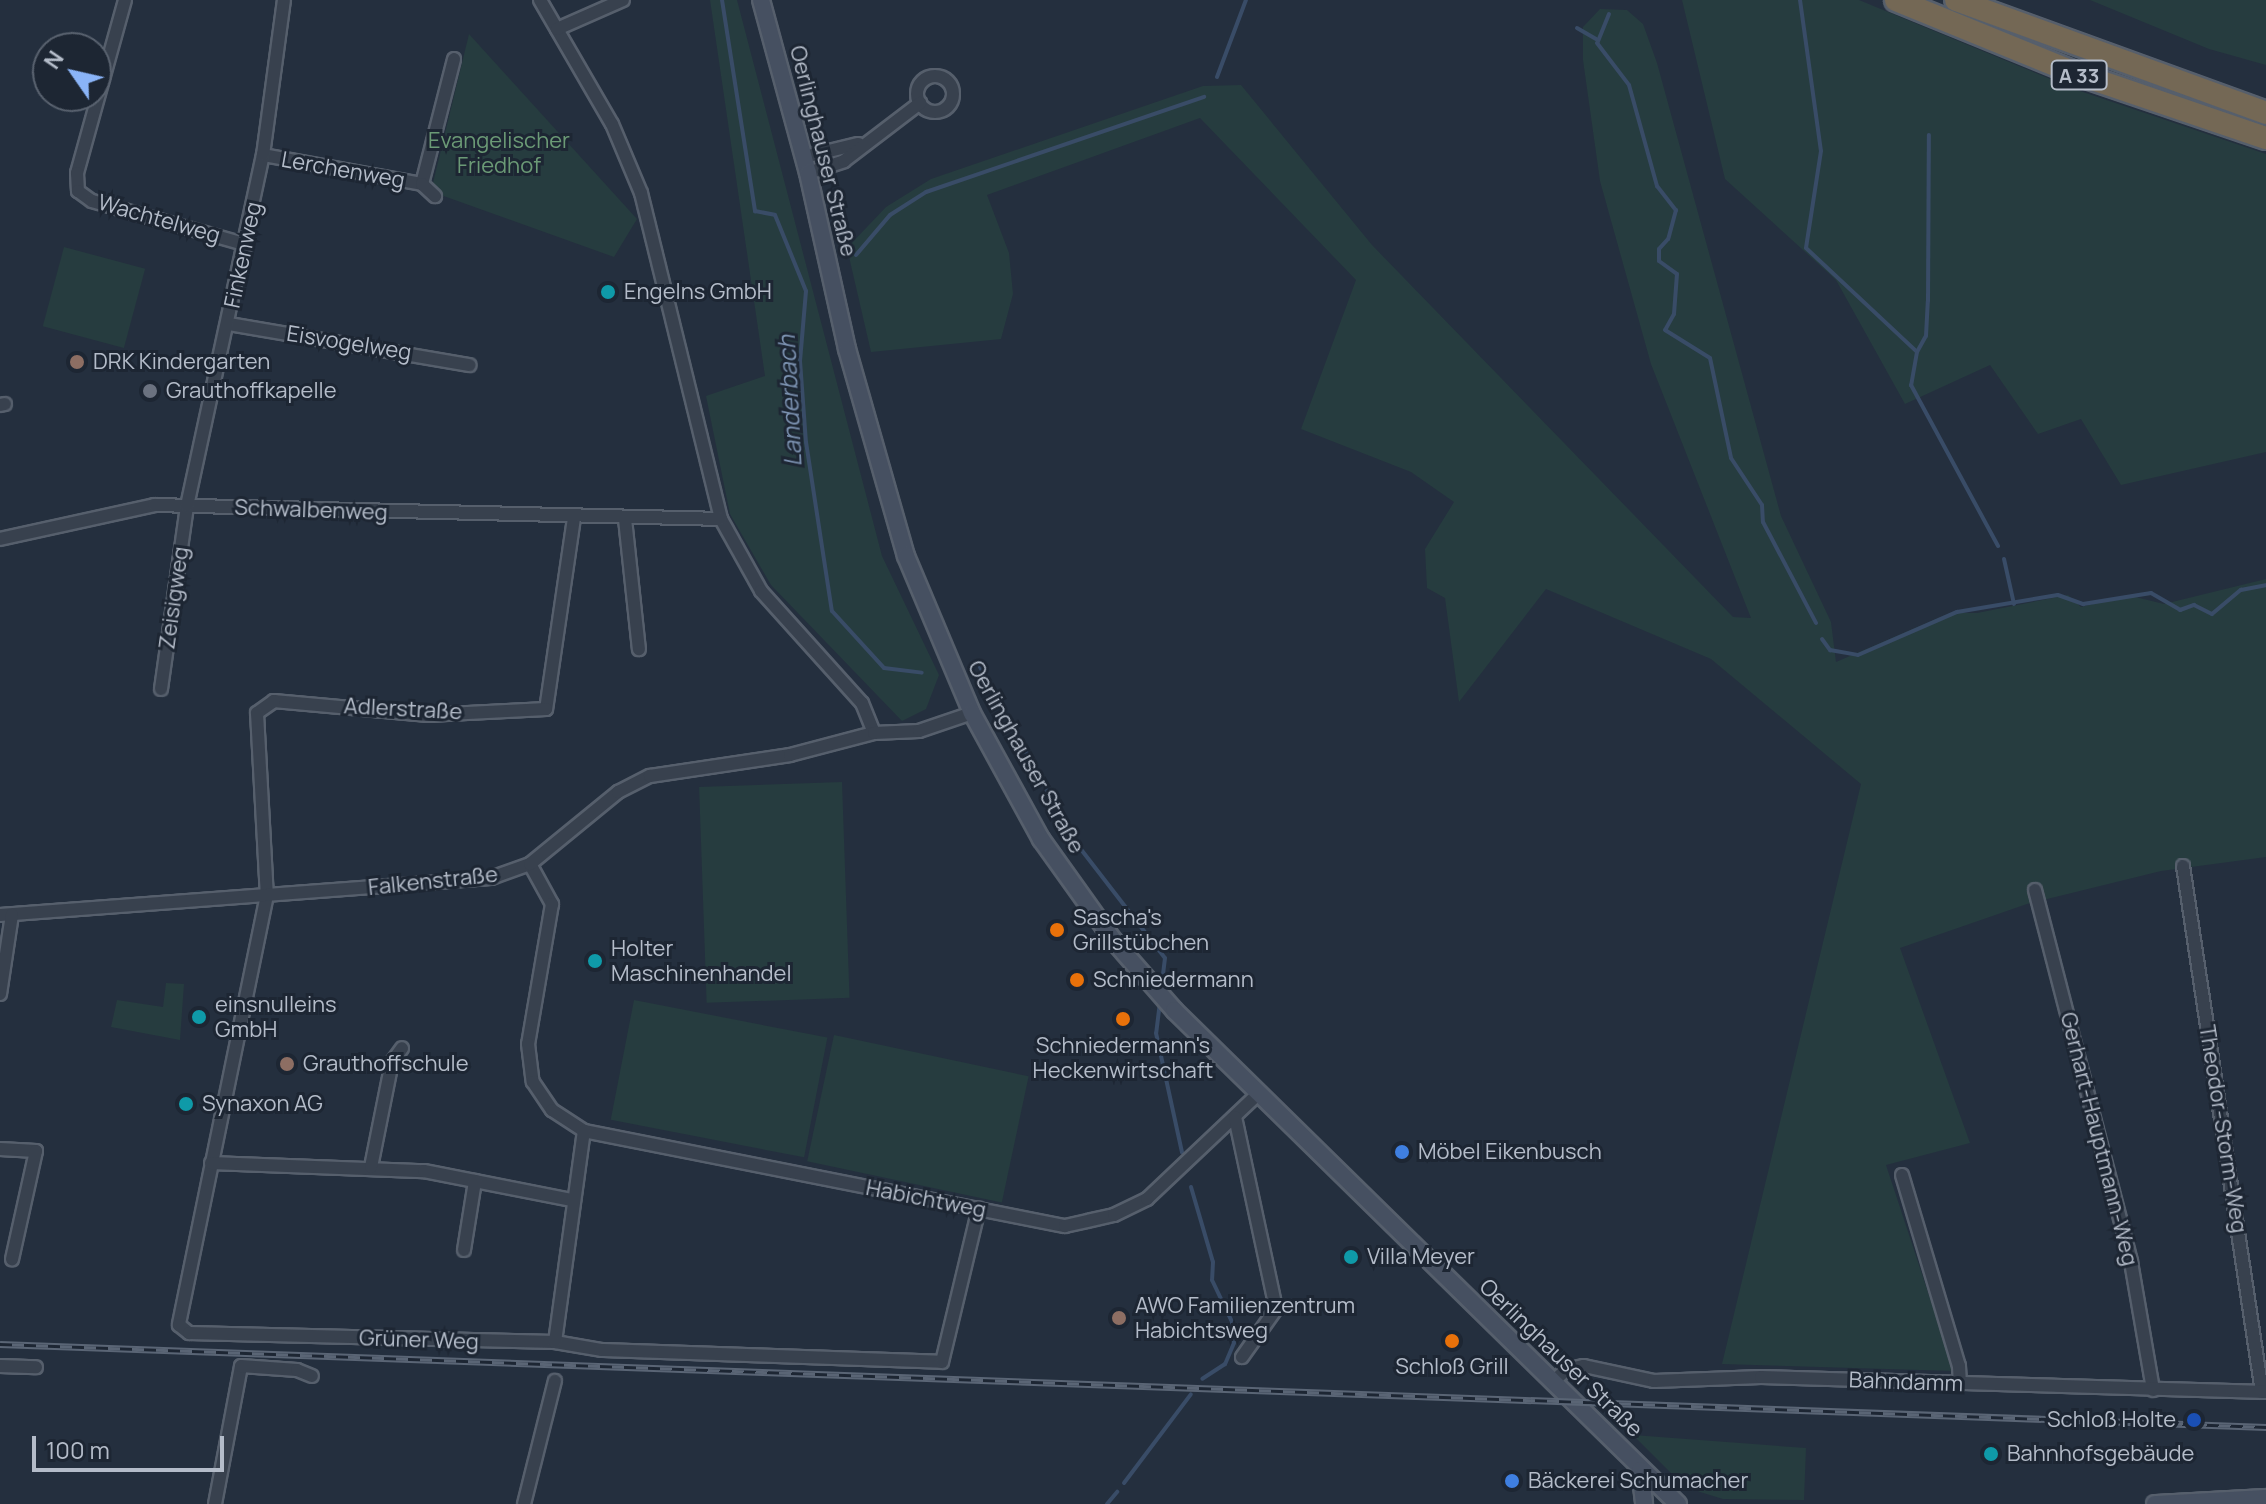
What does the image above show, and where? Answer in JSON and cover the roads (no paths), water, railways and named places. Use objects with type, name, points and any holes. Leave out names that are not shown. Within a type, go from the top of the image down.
[{"type":"highway","name":"A 33","points":[[1896,0],[2072,72],[2266,138]]},
{"type":"highway","name":"A 33","points":[[1956,0],[2266,113]]},
{"type":"main road","name":"Oerlinghauser Straße","points":[[761,0],[806,165],[888,500],[916,585],[972,713],[1041,839],[1148,982],[1174,1010],[1678,1504]]},
{"type":"main road","points":[[1638,1465],[1646,1489],[1644,1504]]},
{"type":"main road","points":[[2155,1504],[2266,1498]]},
{"type":"street","name":"Wachtelweg","points":[[125,0],[77,173],[78,191],[92,201],[247,245]]},
{"type":"street","name":"Finkenweg","points":[[187,506],[247,245],[284,0]]},
{"type":"street","points":[[540,0],[612,124],[641,193],[721,519],[761,591],[862,703],[874,733]]},
{"type":"street","points":[[557,29],[623,0]]},
{"type":"street","name":"Lerchenweg","points":[[422,184],[454,59]]},
{"type":"street","points":[[806,165],[862,143],[920,103]]},
{"type":"street","name":"Lerchenweg","points":[[263,155],[422,184],[435,196]]},
{"type":"street","name":"Eisvogelweg","points":[[229,324],[353,341],[470,365]]},
{"type":"street","name":"Schwalbenweg","points":[[0,539],[154,505],[574,518],[721,519]]},
{"type":"street","name":"Zeisigweg","points":[[161,689],[187,506]]},
{"type":"street","name":"Adlerstraße","points":[[267,895],[256,725],[260,705],[274,701],[428,715],[546,709],[574,518]]},
{"type":"street","points":[[625,519],[639,649]]},
{"type":"street","name":"Falkenstraße","points":[[6,915],[491,878],[530,864],[618,792],[650,776],[790,755],[874,733],[919,731],[972,713]]},
{"type":"street","name":"Habichtweg","points":[[530,864],[552,904],[528,1044],[533,1082],[552,1110],[584,1131],[979,1208],[1048,1225],[1114,1215],[1172,1179],[1259,1093]]},
{"type":"street","name":"Theodor-Storm-Weg","points":[[2183,866],[2264,1392]]},
{"type":"street","name":"Gerhart-Hauptmann-Weg","points":[[2035,890],[2131,1262],[2153,1390]]},
{"type":"street","name":"Grüner Weg","points":[[267,895],[179,1325],[182,1330],[555,1342],[602,1350],[942,1362],[979,1208]]},
{"type":"street","points":[[0,994],[6,915]]},
{"type":"street","points":[[371,1167],[392,1062],[402,1048]]},
{"type":"street","points":[[1235,1117],[1276,1309],[1242,1357]]},
{"type":"street","points":[[555,1342],[572,1200],[584,1131]]},
{"type":"street","points":[[0,1149],[36,1151],[12,1259]]},
{"type":"street","points":[[211,1163],[371,1167],[475,1181],[572,1200]]},
{"type":"street","points":[[1902,1175],[1959,1366],[1960,1384]]},
{"type":"street","points":[[464,1250],[475,1181]]},
{"type":"street","points":[[0,1366],[36,1367]]},
{"type":"street","points":[[215,1504],[241,1366],[297,1370],[312,1376]]},
{"type":"street","name":"Bahndamm","points":[[1553,1382],[1566,1370],[1584,1366],[1654,1381],[1761,1377],[2264,1392]]},
{"type":"street","points":[[524,1504],[555,1381]]},
{"type":"waterway","name":"Landerbach","points":[[722,0],[755,211],[775,215],[806,291],[800,361],[806,442],[832,611],[884,668],[922,673]]},
{"type":"waterway","points":[[1217,77],[1246,0]]},
{"type":"waterway","points":[[1800,0],[1821,151],[1806,248],[1917,352],[1911,385],[1998,546]]},
{"type":"waterway","points":[[1609,14],[1597,43],[1629,85],[1657,186],[1676,210],[1668,239],[1659,249],[1659,261],[1677,274],[1674,314],[1665,330],[1710,358],[1731,458],[1762,505],[1763,522],[1816,623]]},
{"type":"waterway","points":[[1577,28],[1596,39]]},
{"type":"waterway","points":[[856,255],[890,215],[926,192],[1204,97]]},
{"type":"waterway","points":[[1917,352],[1926,336],[1928,301],[1929,135]]},
{"type":"waterway","points":[[2004,559],[2014,604]]},
{"type":"waterway","points":[[1822,639],[1830,650],[1858,655],[1957,612],[2058,595],[2083,604],[2151,593],[2180,610],[2194,605],[2212,614],[2241,590],[2266,585]]},
{"type":"waterway","name":"Landerbach","points":[[980,667],[1073,839],[1165,958],[1161,989]]},
{"type":"waterway","name":"Landerbach","points":[[1160,1002],[1156,1033],[1182,1152]]},
{"type":"waterway","name":"Landerbach","points":[[1191,1187],[1213,1262],[1212,1280],[1232,1322],[1234,1343],[1225,1364],[1202,1379]]},
{"type":"waterway","name":"Landerbach","points":[[1124,1483],[1191,1394]]},
{"type":"waterway","name":"Landerbach","points":[[1107,1504],[1117,1492]]},
{"type":"railway","points":[[0,1344],[2266,1427]]},
{"type":"place","name":"Engelns GmbH","points":[[608,292]]},
{"type":"place","name":"DRK Kindergarten","points":[[77,362]]},
{"type":"place","name":"Grauthoffkapelle","points":[[150,391]]},
{"type":"place","name":"Sascha's Grillstübchen","points":[[1057,930]]},
{"type":"place","name":"Holter Maschinenhandel","points":[[595,961]]},
{"type":"place","name":"Schniedermann","points":[[1077,980]]},
{"type":"place","name":"einsnulleins GmbH","points":[[199,1017]]},
{"type":"place","name":"Schniedermann's Heckenwirtschaft","points":[[1123,1019]]},
{"type":"place","name":"Grauthoffschule","points":[[287,1064]]},
{"type":"place","name":"Synaxon AG","points":[[186,1104]]},
{"type":"place","name":"Möbel Eikenbusch","points":[[1402,1152]]},
{"type":"place","name":"Villa Meyer","points":[[1351,1257]]},
{"type":"place","name":"AWO Familienzentrum Habichtsweg","points":[[1119,1318]]},
{"type":"place","name":"Schloß Grill","points":[[1452,1341]]},
{"type":"place","name":"Schloß Holte","points":[[2194,1420]]},
{"type":"place","name":"Bahnhofsgebäude","points":[[1991,1454]]},
{"type":"place","name":"Bäckerei Schumacher","points":[[1512,1481]]},
{"type":"park label","name":"Evangelischer Friedhof","points":[[499,152]]}]
